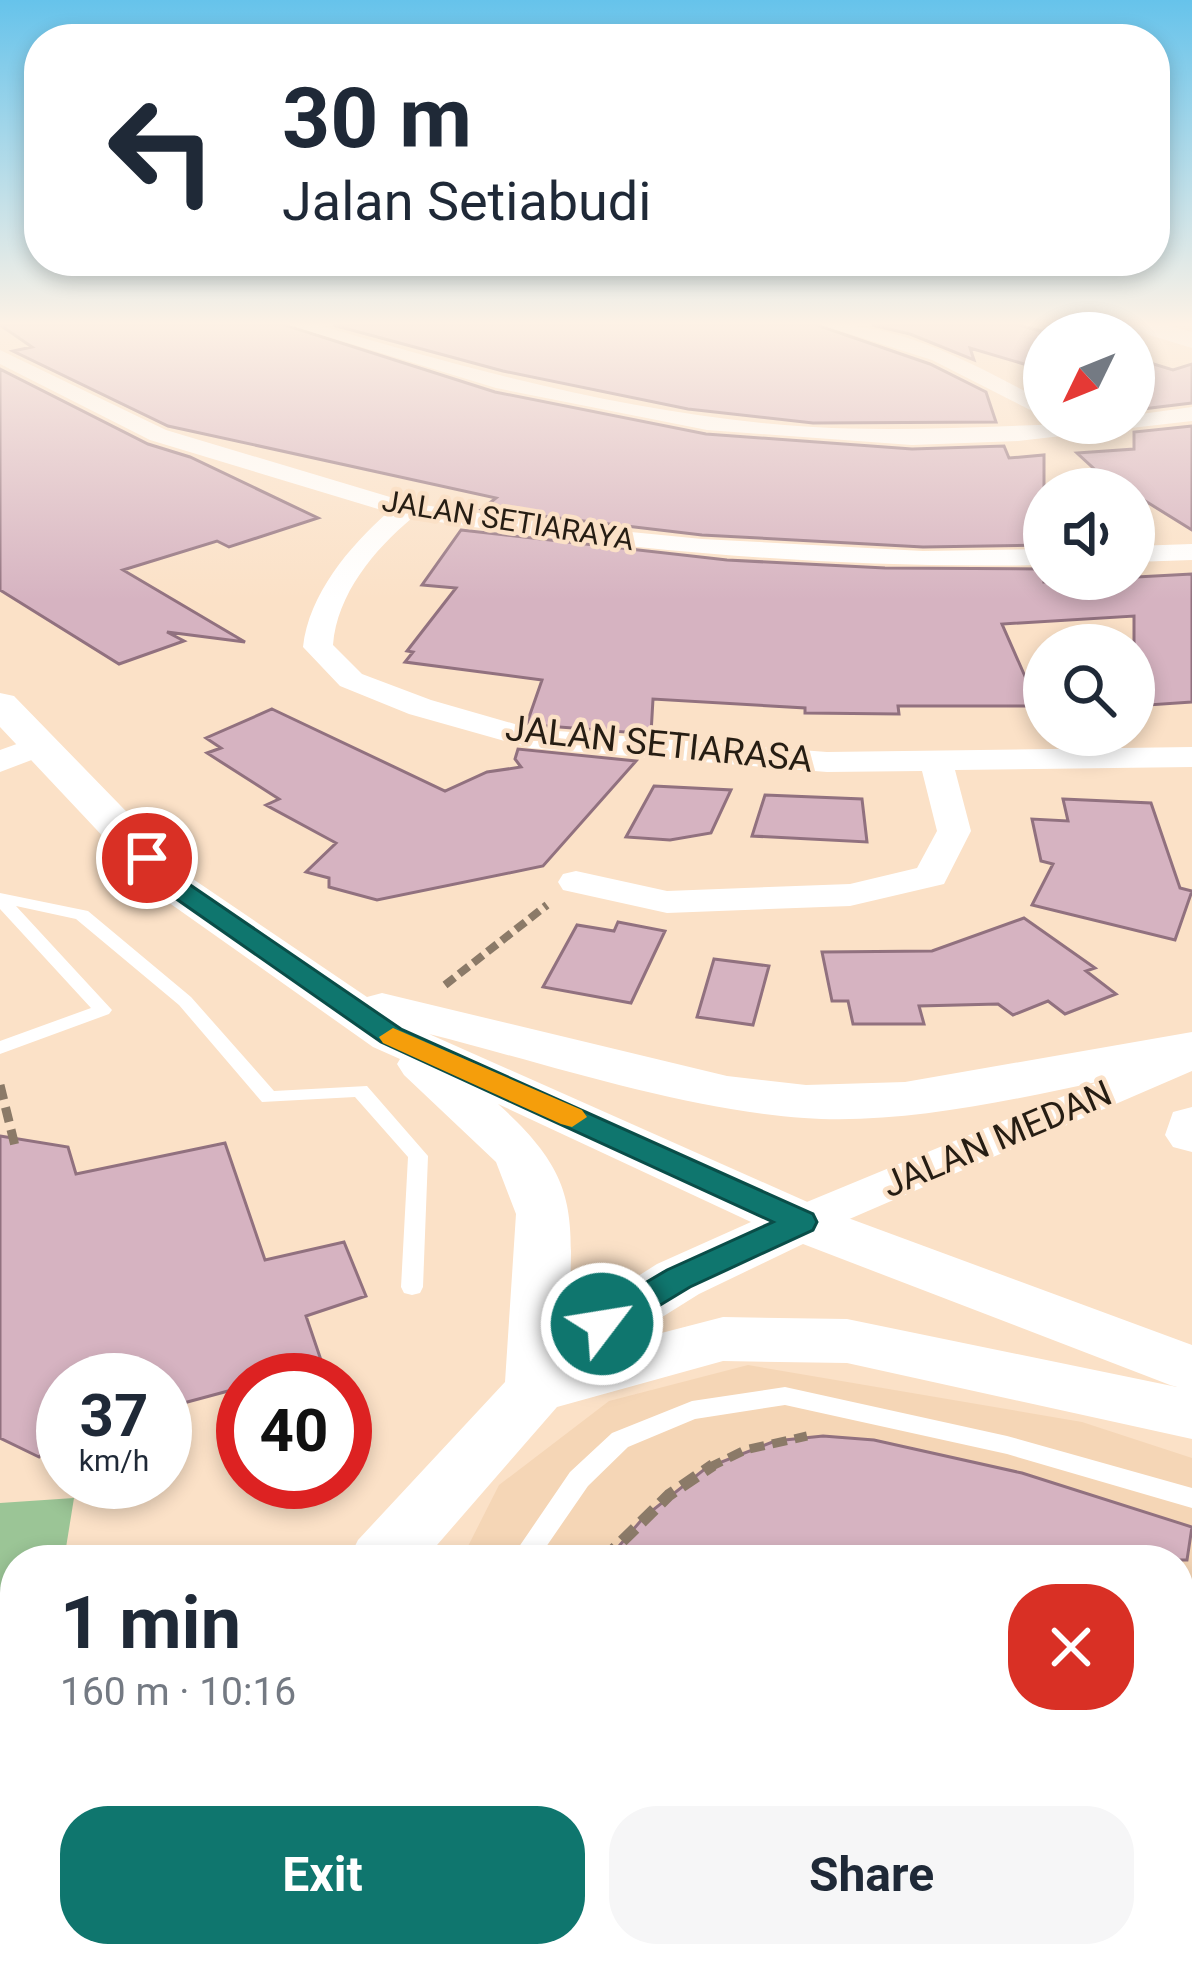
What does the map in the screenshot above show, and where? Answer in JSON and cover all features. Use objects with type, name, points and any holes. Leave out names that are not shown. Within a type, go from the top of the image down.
[{"type":"street","name":"JALAN SETIARAYA","points":[[122,417],[158,435],[407,510],[560,533],[702,547],[923,559],[1023,557]]},
{"type":"street","points":[[660,417],[712,426],[935,439],[1023,431]]},
{"type":"street","name":"JALAN SETIARASA","points":[[407,510],[386,526],[355,563],[317,626],[318,647],[351,680],[420,707],[530,739],[827,762],[1192,758]]},
{"type":"street","points":[[1155,553],[1192,551]]},
{"type":"street","points":[[0,704],[20,754],[174,886],[336,997],[801,1222],[1192,1370]]},
{"type":"street","points":[[576,882],[667,902],[850,895],[931,876],[954,831],[936,762]]},
{"type":"street","points":[[400,1025],[727,1093],[806,1102],[904,1099],[1192,1052]]},
{"type":"street","points":[[400,1025],[520,1154],[544,1214],[536,1389]]},
{"type":"street","name":"JALAN MEDAN","points":[[801,1222],[1192,1052]]},
{"type":"street","points":[[1192,1124],[1192,1135]]},
{"type":"street","points":[[396,1545],[536,1389],[602,1324],[678,1279],[801,1222]]},
{"type":"street","points":[[536,1389],[723,1339],[847,1341],[1192,1415]]},
{"type":"lane","points":[[0,899],[103,1010],[0,1048]]},
{"type":"lane","points":[[0,899],[82,915],[185,1001],[269,1098],[360,1090],[418,1156],[412,1287]]},
{"type":"lane","points":[[533,1545],[579,1479],[620,1440],[692,1410],[785,1396],[1007,1445],[1192,1498]]},
{"type":"path","points":[[400,1025],[576,882]]},
{"type":"path","points":[[0,1085],[15,1146]]},
{"type":"path","points":[[616,1545],[642,1515],[704,1466],[774,1439],[825,1434]]},
{"type":"shaded area","points":[[748,1365],[1082,1422],[1192,1458],[1192,1545],[469,1545],[499,1485],[609,1401]]},
{"type":"green space","points":[[36,1501],[36,1509],[72,1509],[66,1545],[0,1545],[0,1503]]},
{"type":"building","points":[[0,417],[94,417],[318,518],[229,547],[217,541],[123,570],[245,642],[167,632],[184,641],[119,664],[0,590]]},
{"type":"building","points":[[149,417],[620,417],[706,434],[912,449],[1004,446],[1009,458],[1044,455],[1044,468],[1023,468],[1023,545],[923,547],[702,535],[482,509],[496,498],[168,426]]},
{"type":"building","points":[[758,417],[994,417],[996,422],[813,423]]},
{"type":"building","points":[[1192,426],[1192,530],[1155,507],[1155,468],[1093,468],[1077,453],[1155,444],[1155,430]]},
{"type":"building","points":[[461,530],[727,560],[1023,569],[1023,600],[1155,600],[1155,576],[1192,574],[1192,702],[1155,705],[1155,624],[1134,624],[1134,616],[1002,624],[1023,672],[1023,706],[898,706],[899,714],[805,713],[805,708],[653,699],[651,734],[533,725],[527,723],[542,680],[405,662],[413,652],[407,651],[456,588],[422,585]]},
{"type":"building","points":[[272,709],[445,791],[487,772],[521,767],[515,759],[518,749],[636,761],[543,866],[377,900],[329,887],[329,878],[306,872],[336,843],[266,805],[279,799],[207,753],[221,748],[206,738]]},
{"type":"building","points":[[654,786],[731,790],[711,833],[670,840],[626,837]]},
{"type":"building","points":[[765,795],[862,799],[867,842],[752,836]]},
{"type":"building","points":[[1063,799],[1151,803],[1180,888],[1192,891],[1175,940],[1032,905],[1053,864],[1041,861],[1032,819],[1068,821]]},
{"type":"building","points":[[1024,918],[1095,968],[1086,971],[1116,994],[1065,1014],[1048,1001],[1013,1015],[998,1004],[919,1006],[924,1024],[853,1024],[848,1001],[832,1001],[822,952],[932,951]]},
{"type":"building","points":[[618,922],[665,931],[631,1003],[543,987],[577,925],[614,931]]},
{"type":"building","points":[[714,959],[769,966],[753,1025],[697,1017]]},
{"type":"building","points":[[0,1136],[68,1147],[76,1174],[225,1143],[265,1260],[344,1242],[366,1296],[306,1316],[319,1353],[216,1353],[216,1394],[192,1401],[192,1353],[36,1353],[36,1456],[0,1438]]},
{"type":"building","points":[[823,1436],[874,1440],[1022,1473],[1192,1527],[1189,1545],[620,1545],[644,1517],[706,1468],[775,1441]]},
{"type":"slow traffic","points":[[393,1037],[572,1117]]},
{"type":"route","points":[[147,858],[174,886],[391,1036],[801,1222],[678,1279],[602,1324]]}]
